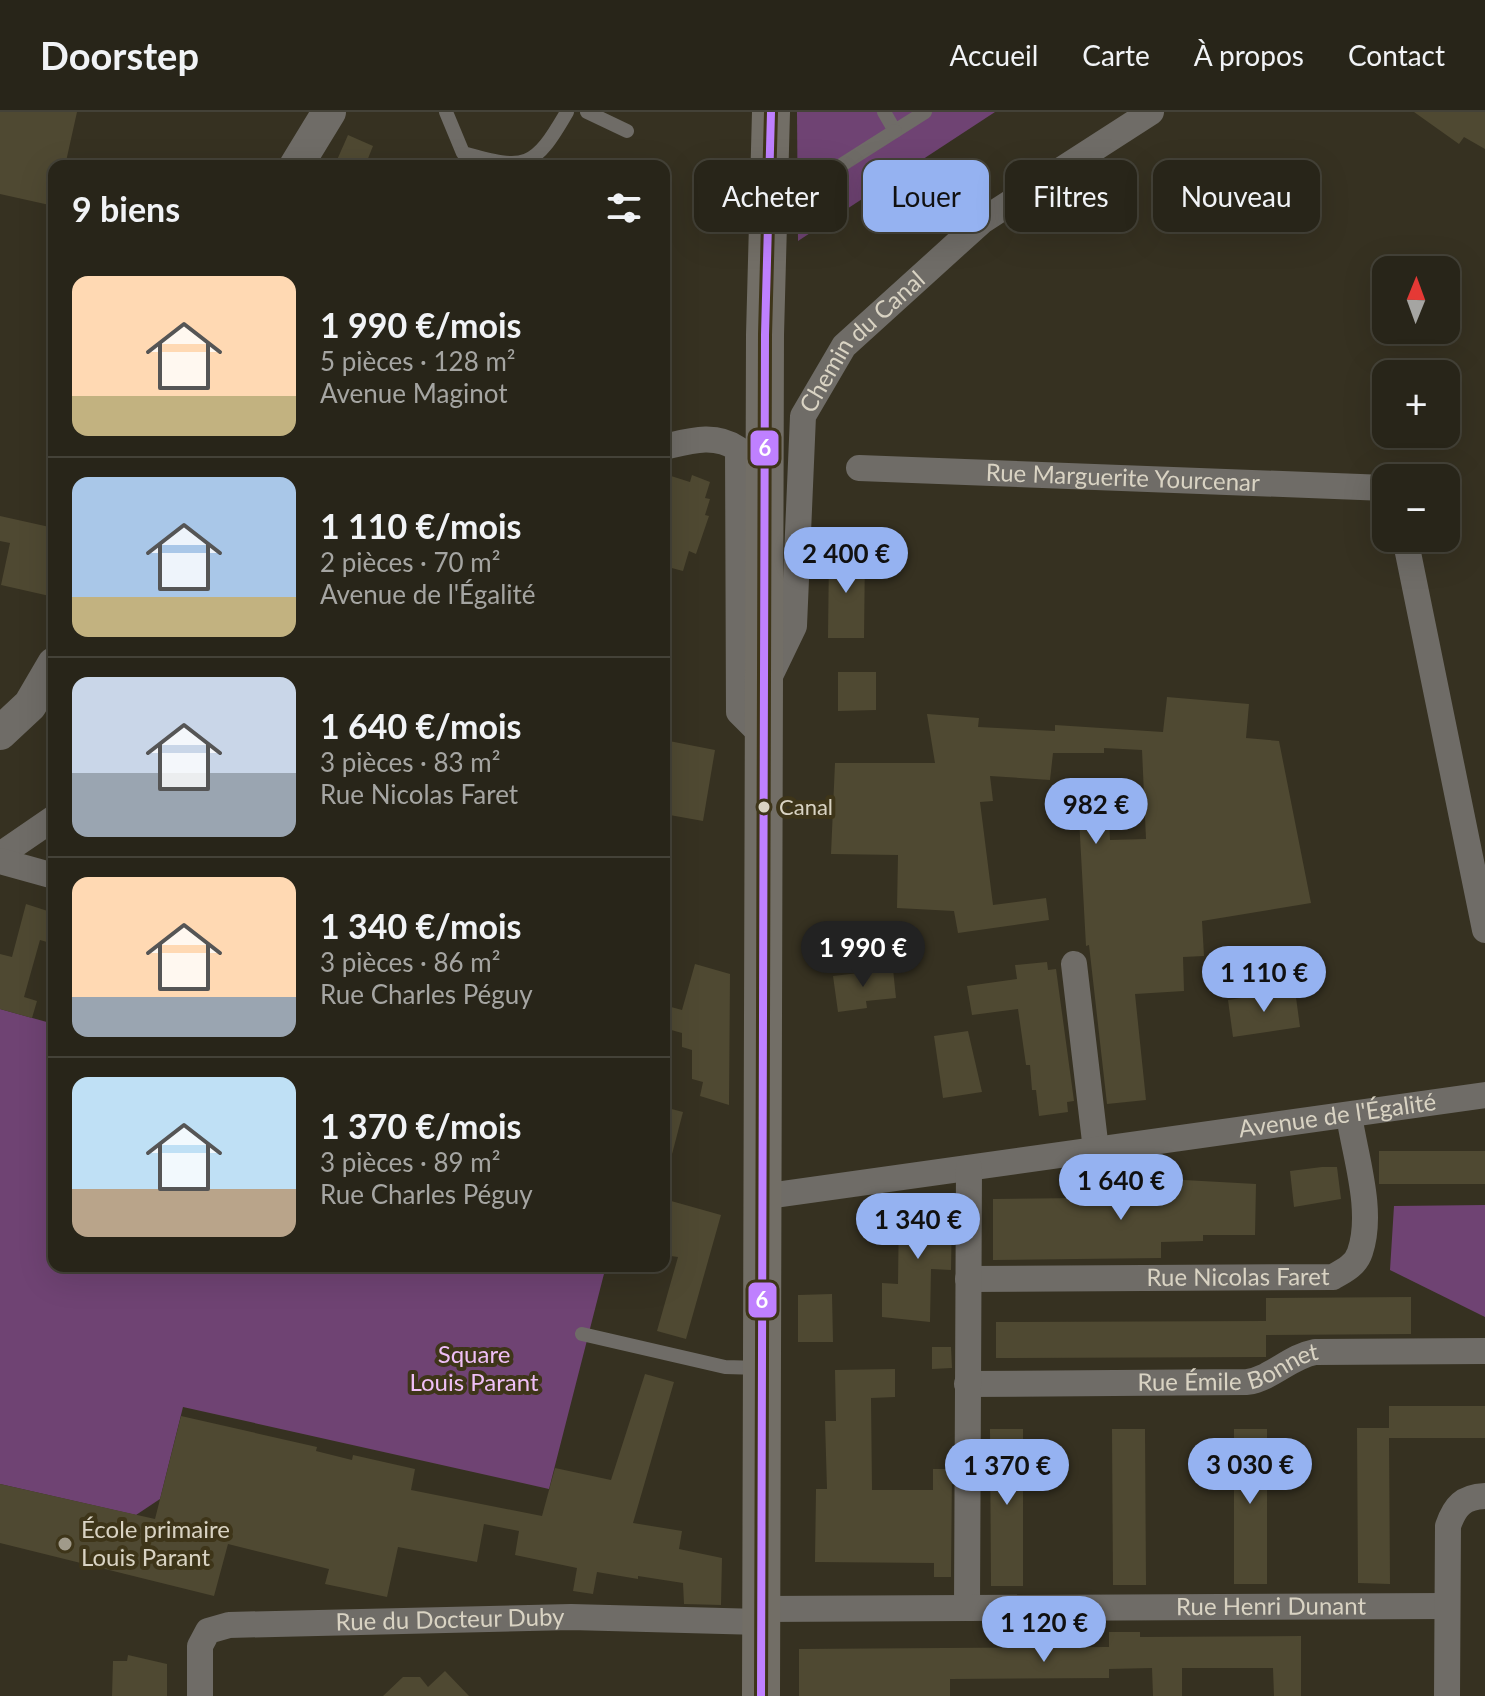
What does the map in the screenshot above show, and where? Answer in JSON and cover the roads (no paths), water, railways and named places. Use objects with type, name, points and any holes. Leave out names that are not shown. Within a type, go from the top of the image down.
[{"type":"main road","points":[[761,1696],[765,335],[771,112]]},
{"type":"street","points":[[300,160],[329,112]]},
{"type":"street","name":"Chemin du Canal","points":[[765,687],[794,626],[803,416],[844,346],[982,221],[1151,112]]},
{"type":"street","points":[[670,446],[724,439],[738,449],[739,712],[765,738]]},
{"type":"street","name":"Rue Marguerite Yourcenar","points":[[859,468],[1372,487]]},
{"type":"street","points":[[1408,552],[1485,930]]},
{"type":"street","points":[[0,733],[30,705],[48,674]]},
{"type":"street","points":[[0,858],[48,822]]},
{"type":"street","points":[[0,858],[48,874]]},
{"type":"street","points":[[1074,964],[1096,1150]]},
{"type":"street","name":"Avenue de l'Égalité","points":[[761,1197],[1485,1095]]},
{"type":"street","name":"Rue Nicolas Faret","points":[[968,1279],[1333,1277],[1349,1268],[1360,1253],[1363,1223],[1349,1115]]},
{"type":"street","points":[[967,1608],[969,1168]]},
{"type":"street","name":"Rue Émile Bonnet","points":[[967,1384],[1247,1382],[1265,1379],[1299,1356],[1315,1352],[1485,1351]]},
{"type":"street","points":[[1447,1696],[1446,1606],[1451,1517],[1454,1509],[1470,1497],[1485,1496]]},
{"type":"street","name":"Rue Henri Dunant","points":[[761,1616],[967,1608],[1446,1606]]},
{"type":"street","name":"Rue du Docteur Duby","points":[[200,1696],[200,1646],[208,1631],[229,1625],[761,1616]]},
{"type":"lane","points":[[446,112],[463,153],[487,160]]},
{"type":"lane","points":[[529,160],[546,148],[567,112]]},
{"type":"lane","points":[[587,112],[627,131]]},
{"type":"lane","points":[[884,112],[895,131]]},
{"type":"lane","points":[[847,161],[925,112]]},
{"type":"lane","points":[[582,1334],[725,1367],[761,1368]]},
{"type":"place","name":"Canal","points":[[764,807]]},
{"type":"place","name":"École primaire Louis Parant","points":[[65,1544]]},
{"type":"park label","name":"Square Louis Parant","points":[[474,1369]]}]
